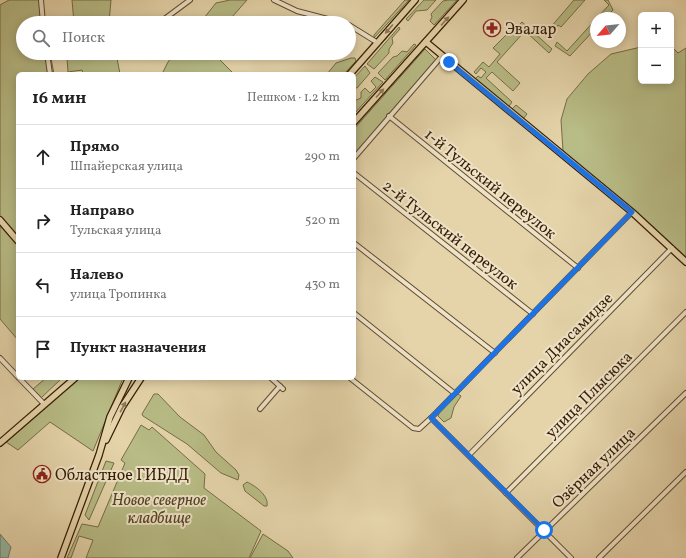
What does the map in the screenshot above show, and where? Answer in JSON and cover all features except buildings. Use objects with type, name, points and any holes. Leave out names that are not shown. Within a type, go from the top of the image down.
[{"type":"main road","points":[[352,72],[415,0]]},
{"type":"main road","points":[[356,120],[464,0]]},
{"type":"main road","points":[[426,42],[632,212],[686,262]]},
{"type":"main road","points":[[0,220],[16,239]]},
{"type":"main road","points":[[0,443],[73,380]]},
{"type":"main road","points":[[62,558],[99,455],[110,417],[128,380]]},
{"type":"main road","points":[[99,455],[122,407],[140,380]]},
{"type":"street","points":[[41,0],[42,16]]},
{"type":"street","points":[[168,16],[190,0]]},
{"type":"street","points":[[274,0],[297,11],[316,16]]},
{"type":"street","points":[[356,29],[378,43]]},
{"type":"street","points":[[356,156],[442,56]]},
{"type":"street","points":[[48,60],[50,72]]},
{"type":"street","name":"1-й Тульский переулок","points":[[389,116],[578,268]]},
{"type":"street","name":"2-й Тульский переулок","points":[[356,175],[533,314]]},
{"type":"street","points":[[353,380],[413,428],[419,429],[632,212]]},
{"type":"street","points":[[356,245],[495,353]]},
{"type":"street","name":"улица Диасамидзе","points":[[469,454],[672,248]]},
{"type":"street","name":"улица Плысюка","points":[[506,493],[686,312]]},
{"type":"street","points":[[356,315],[454,393]]},
{"type":"street","points":[[0,358],[16,374]]},
{"type":"street","points":[[22,380],[44,404]]},
{"type":"street","points":[[260,409],[281,388],[272,380]]},
{"type":"street","name":"Озёрная улица","points":[[517,558],[686,392]]},
{"type":"street","points":[[431,418],[469,454],[571,558]]},
{"type":"street","points":[[599,558],[686,472]]},
{"type":"green space","points":[[9,0],[41,0],[44,16],[16,16],[16,60],[51,60],[54,72],[16,72],[16,235],[0,216],[0,5]]},
{"type":"green space","points":[[72,0],[111,0],[110,16],[73,16]]},
{"type":"green space","points":[[230,0],[247,0],[233,16],[206,16],[216,3]]},
{"type":"green space","points":[[405,0],[409,0],[374,38],[374,35]]},
{"type":"green space","points":[[424,0],[436,0],[427,10],[416,11],[408,21],[406,19]]},
{"type":"green space","points":[[457,0],[434,25],[430,21],[432,17],[431,14],[443,1]]},
{"type":"green space","points":[[574,0],[585,0],[561,27],[558,25],[549,39],[544,35]]},
{"type":"green space","points":[[604,0],[608,0],[613,10],[611,12],[603,12],[609,5]]},
{"type":"green space","points":[[522,22],[552,49],[549,53],[525,31],[497,62],[520,83],[513,91],[492,72],[486,78],[512,102],[507,109],[474,80],[478,76],[481,78],[486,72],[481,68],[476,74],[474,72],[483,62],[489,67],[500,54],[493,48],[509,32],[511,34]]},
{"type":"green space","points":[[590,26],[590,34],[570,56],[555,46],[557,42],[567,51]]},
{"type":"green space","points":[[399,27],[400,29],[392,38],[393,43],[389,49],[389,53],[374,69],[367,64]]},
{"type":"green space","points":[[414,44],[416,45],[385,80],[378,73],[393,57],[397,56],[402,51],[407,52]]},
{"type":"green space","points":[[638,48],[638,84],[674,84],[674,49],[678,53],[686,48],[686,257],[649,223],[563,151],[561,120],[567,99],[588,74],[611,54]]},
{"type":"green space","points":[[425,49],[436,60],[356,153],[356,127]]},
{"type":"green space","points":[[67,60],[117,60],[120,72],[82,72],[82,70],[68,72]]},
{"type":"green space","points":[[170,60],[220,60],[232,72],[163,72]]},
{"type":"green space","points":[[345,60],[356,61],[346,72],[329,72],[336,63]]},
{"type":"green space","points":[[365,66],[370,73],[357,88],[356,76]]},
{"type":"green space","points":[[375,77],[383,82],[356,112],[356,100],[361,98],[361,92],[365,88],[370,93],[376,87],[371,81]]},
{"type":"green space","points":[[516,105],[527,114],[523,119],[511,110]]},
{"type":"green space","points":[[0,224],[16,242],[16,338],[0,319]]},
{"type":"green space","points":[[44,380],[60,380],[41,398],[33,389]]},
{"type":"green space","points":[[73,380],[122,380],[93,451],[50,422],[18,450],[6,442]]},
{"type":"green space","points":[[154,394],[158,394],[180,417],[204,435],[216,452],[236,470],[239,475],[238,480],[221,473],[187,444],[143,416],[142,414]]},
{"type":"green space","points":[[458,394],[461,396],[454,407],[451,418],[444,422],[438,416],[439,413],[455,395]]},
{"type":"green space","name":"Новое северное кладбище","points":[[141,425],[149,430],[152,427],[205,474],[204,488],[261,531],[249,558],[86,558],[93,540],[79,536],[71,558],[67,558],[82,524],[98,527],[125,463],[121,460]]},
{"type":"green space","points":[[106,461],[114,463],[89,520],[85,515]]},
{"type":"green space","points":[[247,482],[264,495],[267,506],[264,506],[245,491],[243,485]]},
{"type":"green space","points":[[263,534],[288,551],[293,558],[250,558]]},
{"type":"shaded area","points":[[0,534],[11,547],[8,558],[0,558]]},
{"type":"place","name":"Эвалар","points":[[492,28]]},
{"type":"place","name":"Областное ГИБДД","points":[[42,474]]},
{"type":"route","points":[[449,62],[632,212],[431,418],[544,530]]}]
